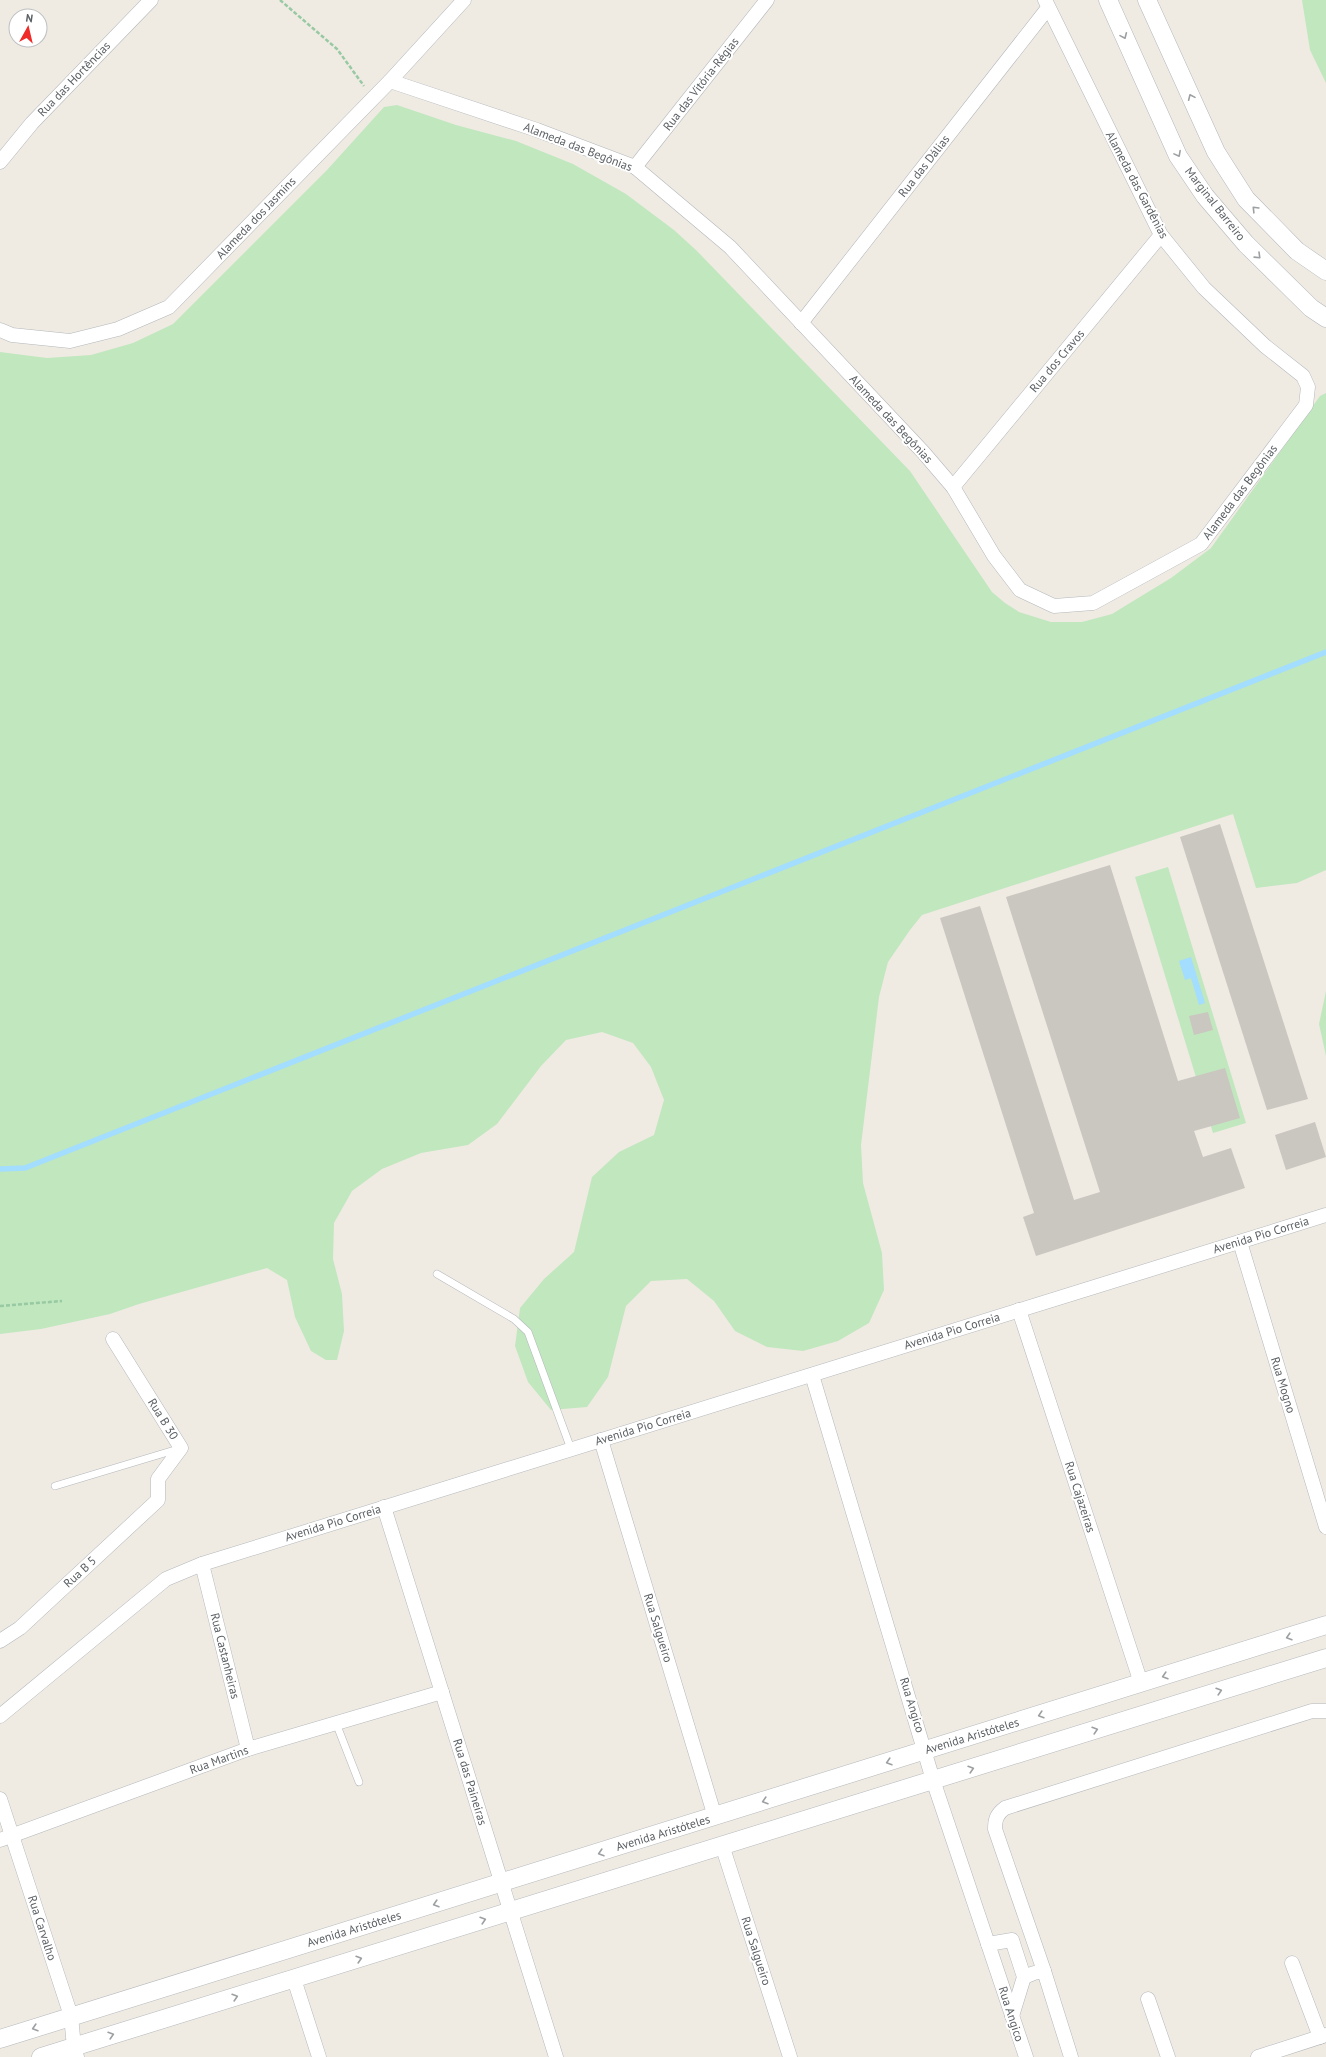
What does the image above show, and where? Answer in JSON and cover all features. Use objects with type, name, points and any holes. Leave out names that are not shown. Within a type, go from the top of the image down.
[{"type":"street","name":"Rua das Hortências","points":[[0,162],[32,123],[151,0]]},
{"type":"street","name":"Alameda dos Jasmins","points":[[0,330],[12,335],[70,341],[118,329],[169,307],[390,81],[464,0]]},
{"type":"street","name":"Rua das Vitória-Régias","points":[[635,167],[767,0]]},
{"type":"street","name":"Marginal Barreiro","points":[[1108,0],[1178,156],[1201,191],[1246,244],[1311,308],[1326,318]]},
{"type":"street","points":[[1147,0],[1216,152],[1246,199],[1297,251],[1326,271]]},
{"type":"street","name":"Alameda das Gardênias","points":[[1046,4],[1161,235],[1204,288],[1265,346],[1302,376]]},
{"type":"street","name":"Rua das Dálias","points":[[801,323],[1046,4]]},
{"type":"street","name":"Alameda das Begônias","points":[[390,81],[537,130],[635,167],[730,247],[923,452],[952,487],[994,556],[1020,590],[1054,606],[1093,603],[1201,544],[1306,404],[1308,387],[1302,376]]},
{"type":"street","name":"Rua dos Cravos","points":[[952,487],[1161,235]]},
{"type":"street","name":"Avenida Pio Correia","points":[[0,1716],[166,1579],[202,1564],[1326,1215]]},
{"type":"street","name":"Rua Mogno","points":[[1240,1242],[1326,1527]]},
{"type":"street","name":"Rua Cajazeiras","points":[[1019,1310],[1141,1683]]},
{"type":"street","name":"Rua B 30","points":[[113,1339],[181,1448],[158,1479],[158,1500]]},
{"type":"street","name":"Rua Angico","points":[[812,1374],[934,1780],[1026,2057]]},
{"type":"street","name":"Rua Salgueiro","points":[[601,1440],[715,1817]]},
{"type":"street","name":"Rua B 5","points":[[0,1641],[20,1628],[158,1500]]},
{"type":"street","name":"Rua das Paineiras","points":[[384,1507],[556,2057]]},
{"type":"street","name":"Rua Castanheiras","points":[[202,1564],[248,1749]]},
{"type":"street","name":"Avenida Aristóteles","points":[[0,2039],[502,1884],[1326,1626]]},
{"type":"street","points":[[41,2057],[75,2052],[294,1979],[1326,1658]]},
{"type":"street","name":"Rua Martins","points":[[6,1839],[248,1749],[442,1692]]},
{"type":"street","points":[[1071,2057],[1044,1971],[1030,1934],[995,1828],[995,1820],[998,1813],[1005,1808],[1312,1711],[1326,1711]]},
{"type":"street","name":"Rua Carvalho","points":[[0,1800],[6,1839],[71,2016],[75,2052]]},
{"type":"street","name":"Rua Salgueiro","points":[[722,1845],[790,2057]]},
{"type":"street","points":[[988,1944],[1012,1940],[1030,1934]]},
{"type":"street","points":[[1012,1940],[1024,1977],[1012,2016]]},
{"type":"street","points":[[1258,2057],[1323,2036],[1292,1963]]},
{"type":"street","points":[[1024,1977],[1044,1971]]},
{"type":"street","points":[[294,1979],[319,2057]]},
{"type":"street","points":[[1148,1999],[1168,2057]]},
{"type":"lane","points":[[437,1274],[514,1319],[528,1332],[571,1449]]},
{"type":"lane","points":[[55,1486],[181,1448]]},
{"type":"lane","points":[[336,1723],[359,1782]]},
{"type":"path","points":[[280,0],[337,49],[373,98]]},
{"type":"path","points":[[0,1306],[62,1301]]},
{"type":"green space","points":[[1302,0],[1326,0],[1326,83],[1310,50]]},
{"type":"green space","points":[[397,105],[456,125],[516,141],[573,164],[626,194],[674,230],[696,250],[910,471],[992,592],[1019,612],[1051,622],[1082,622],[1112,614],[1171,578],[1211,548],[1320,396],[1326,393],[1326,870],[1297,883],[1256,888],[1233,814],[922,915],[888,962],[879,997],[861,1145],[863,1183],[882,1253],[884,1290],[869,1323],[838,1341],[803,1351],[767,1347],[735,1331],[714,1301],[687,1279],[651,1281],[626,1306],[608,1377],[587,1407],[551,1410],[528,1382],[515,1346],[520,1308],[544,1279],[574,1252],[592,1177],[619,1152],[654,1135],[664,1100],[651,1067],[633,1043],[602,1032],[566,1040],[541,1066],[497,1124],[468,1145],[421,1153],[382,1169],[352,1191],[334,1223],[333,1259],[342,1294],[344,1331],[337,1360],[326,1360],[311,1351],[295,1317],[287,1280],[267,1268],[139,1304],[110,1314],[41,1329],[0,1334],[0,352],[47,358],[91,355],[133,343],[173,324],[327,170],[384,107]]},
{"type":"green space","points":[[1168,867],[1246,1123],[1213,1133],[1135,877]]},
{"type":"green space","points":[[1326,991],[1326,1056],[1319,1024]]},
{"type":"water","points":[[1191,957],[1205,1003],[1199,1005],[1191,978],[1185,980],[1179,961]]},
{"type":"building","points":[[1220,824],[1308,1099],[1267,1110],[1180,837]]},
{"type":"building","points":[[1110,865],[1178,1081],[1225,1068],[1240,1118],[1194,1131],[1203,1157],[1231,1148],[1245,1188],[1036,1256],[1023,1217],[1034,1213],[940,918],[980,906],[1074,1200],[1100,1192],[1006,897]]},
{"type":"building","points":[[1208,1012],[1213,1030],[1194,1035],[1189,1016]]},
{"type":"building","points":[[1315,1122],[1326,1157],[1286,1170],[1275,1135]]},
{"type":"waterway","points":[[0,1169],[25,1168],[1326,652]]}]
